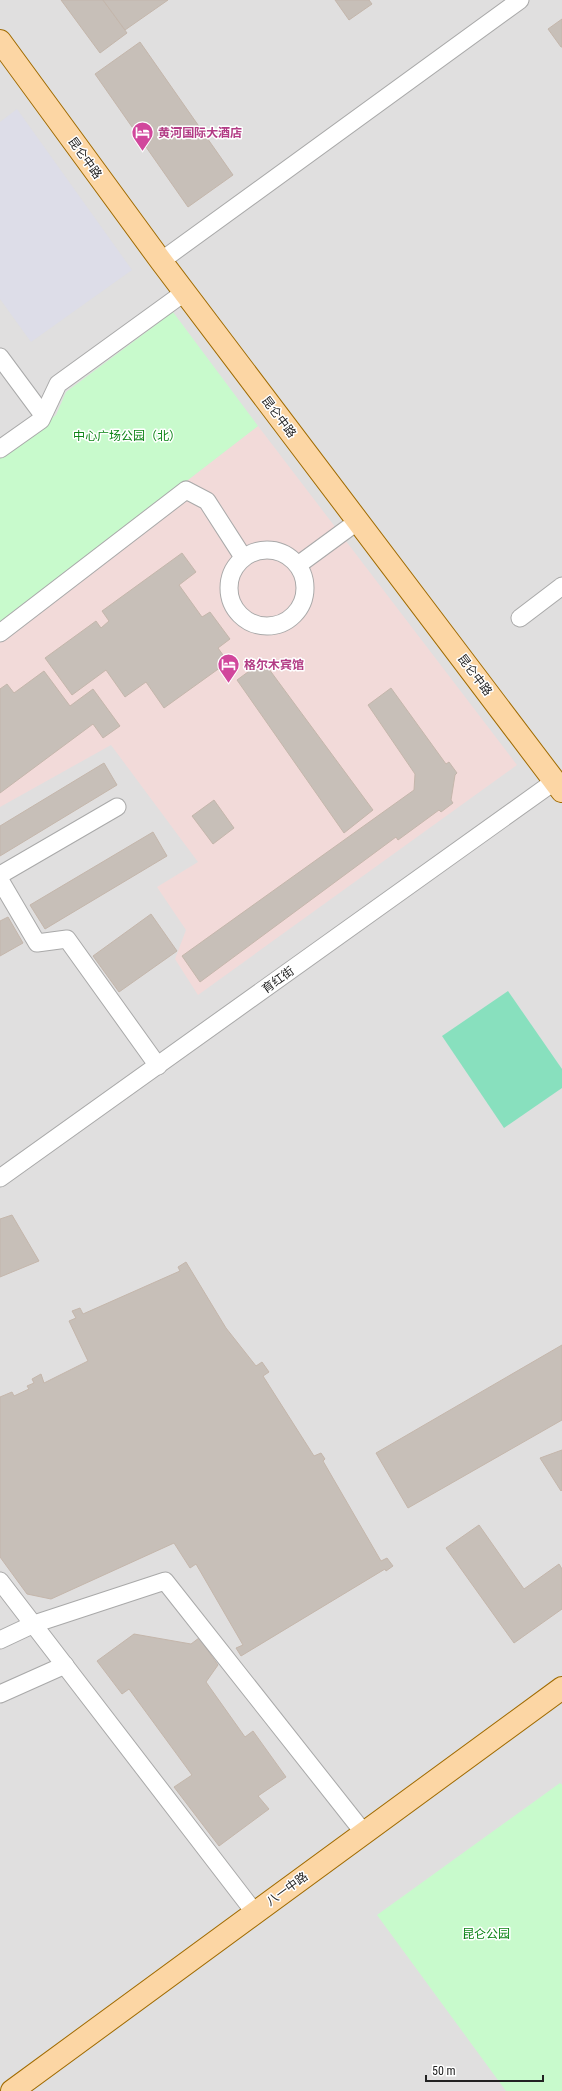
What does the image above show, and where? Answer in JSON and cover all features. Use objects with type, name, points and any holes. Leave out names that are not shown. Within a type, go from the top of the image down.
[{"type":"main road","name":"昆仑中路","points":[[3,50],[558,786]]},
{"type":"main road","name":"八一中路","points":[[12,2091],[562,1688]]},
{"type":"street","points":[[161,261],[520,0]]},
{"type":"street","points":[[0,450],[41,420],[58,384],[185,292]]},
{"type":"street","points":[[0,357],[43,415]]},
{"type":"street","points":[[0,632],[186,490],[207,501],[243,558]]},
{"type":"street","points":[[298,565],[358,521]]},
{"type":"street","points":[[266,550],[278,551],[289,557],[298,565],[303,576],[305,588],[303,600],[298,611],[289,620],[283,623],[264,627],[251,624],[240,617],[232,606],[228,593],[229,580],[234,567],[243,558],[254,552],[266,550]]},
{"type":"street","points":[[520,618],[562,586]]},
{"type":"street","name":"育红街","points":[[0,1178],[558,786]]},
{"type":"street","points":[[0,875],[117,807]]},
{"type":"street","points":[[0,880],[37,943],[67,940],[158,1066]]},
{"type":"street","points":[[0,1581],[255,1913]]},
{"type":"street","points":[[0,1640],[34,1624],[165,1581],[364,1833]]},
{"type":"street","points":[[0,1694],[65,1665]]},
{"type":"shaded area","points":[[0,0],[562,0],[562,2091],[0,2091]]},
{"type":"shaded area","points":[[17,109],[132,270],[31,342],[0,299],[0,122]]},
{"type":"shaded area","name":"格尔木宾馆","points":[[258,426],[517,765],[198,995],[175,959],[186,930],[157,887],[198,862],[111,745],[0,807],[0,625]]},
{"type":"green space","name":"中心广场公园（北）","points":[[173,312],[258,426],[0,625],[0,457],[56,415],[66,392]]},
{"type":"green space","points":[[508,991],[562,1069],[562,1088],[504,1128],[442,1036]]},
{"type":"green space","name":"昆仑公园","points":[[560,1783],[562,1785],[562,2091],[506,2091],[377,1915]]},
{"type":"building","points":[[61,0],[103,0],[127,33],[100,53]]},
{"type":"building","points":[[103,0],[168,0],[125,30]]},
{"type":"building","points":[[335,0],[369,0],[372,4],[349,20]]},
{"type":"building","points":[[562,19],[562,47],[561,47],[548,29]]},
{"type":"building","points":[[140,42],[233,175],[188,207],[95,74]]},
{"type":"building","points":[[182,553],[196,572],[179,585],[202,617],[210,612],[230,639],[218,648],[228,662],[164,708],[146,682],[125,697],[106,670],[72,695],[45,658],[96,621],[101,628],[109,621],[102,611]]},
{"type":"building","points":[[263,661],[373,810],[344,833],[237,680]]},
{"type":"building","points":[[44,671],[70,706],[93,689],[120,726],[103,738],[93,724],[0,793],[0,689],[7,684],[14,693]]},
{"type":"building","points":[[391,688],[446,764],[449,762],[457,773],[455,775],[451,800],[453,803],[441,812],[439,810],[398,840],[396,837],[200,982],[182,956],[414,790],[415,774],[368,705]]},
{"type":"building","points":[[104,763],[117,785],[0,856],[0,826]]},
{"type":"building","points":[[214,800],[234,828],[213,844],[192,816]]},
{"type":"building","points":[[153,832],[167,856],[45,929],[30,905]]},
{"type":"building","points":[[151,914],[177,951],[119,992],[93,956]]},
{"type":"building","points":[[8,917],[23,943],[0,956],[0,921]]},
{"type":"building","points":[[12,1215],[39,1261],[0,1277],[0,1219]]},
{"type":"building","points":[[186,1262],[226,1328],[256,1366],[262,1362],[269,1372],[263,1376],[314,1456],[321,1453],[325,1459],[323,1461],[381,1561],[387,1558],[393,1566],[386,1571],[385,1569],[241,1656],[236,1648],[243,1645],[196,1564],[190,1568],[174,1543],[51,1599],[27,1594],[0,1557],[0,1397],[12,1392],[14,1396],[29,1389],[27,1386],[34,1383],[32,1379],[41,1374],[44,1383],[88,1361],[69,1321],[76,1318],[72,1311],[80,1308],[83,1314],[180,1271],[178,1267]]},
{"type":"building","points":[[562,1345],[562,1420],[408,1508],[376,1453]]},
{"type":"building","points":[[562,1450],[562,1490],[561,1491],[540,1458]]},
{"type":"building","points":[[479,1525],[524,1589],[559,1564],[562,1569],[562,1609],[514,1643],[446,1548]]},
{"type":"building","points":[[134,1634],[191,1644],[199,1638],[218,1665],[206,1682],[245,1737],[253,1731],[286,1777],[258,1796],[269,1809],[219,1846],[174,1787],[192,1775],[129,1689],[122,1694],[97,1661]]},
{"type":"place","name":"黄河国际大酒店","points":[[142,152]]},
{"type":"place","name":"格尔木宾馆","points":[[228,684]]}]
